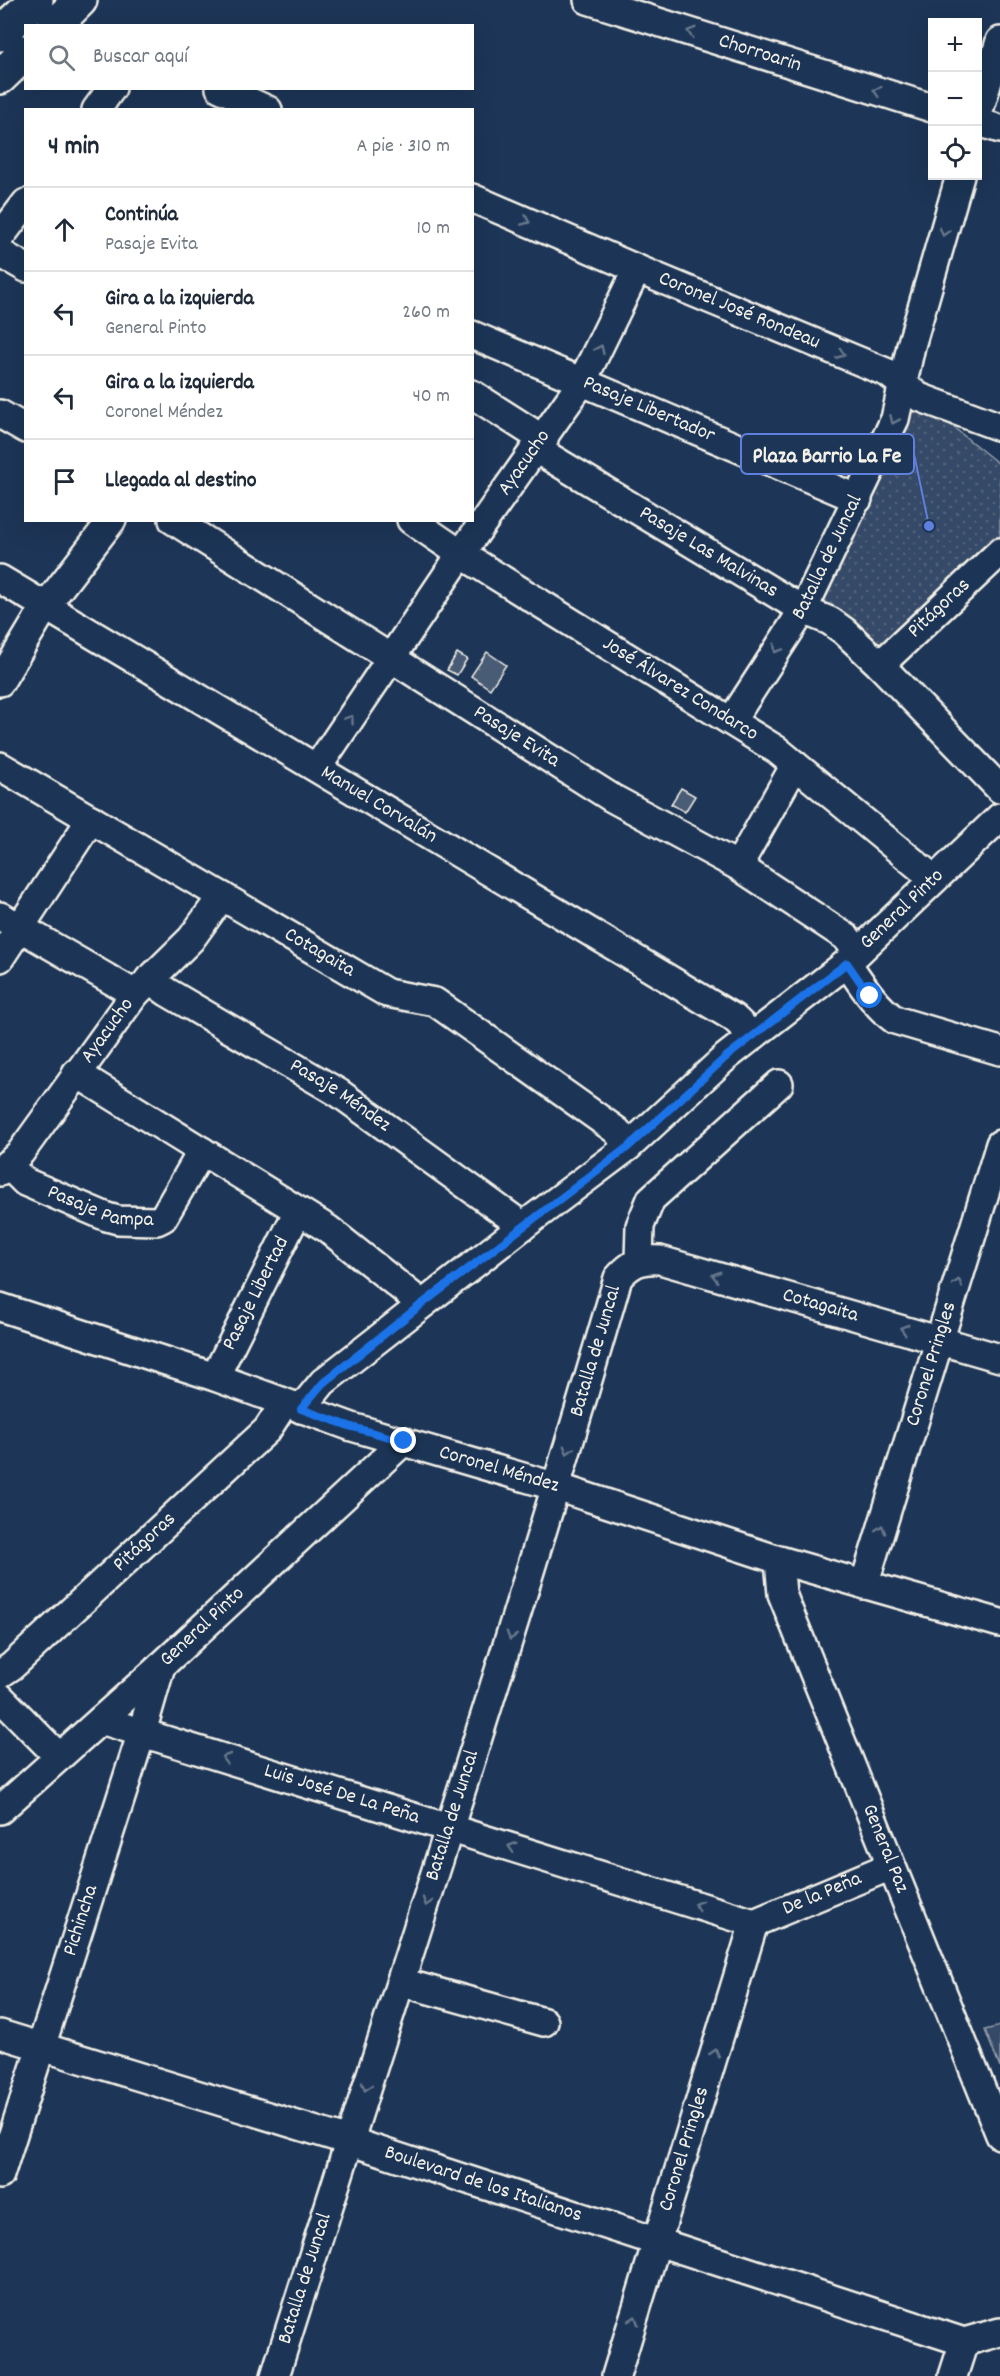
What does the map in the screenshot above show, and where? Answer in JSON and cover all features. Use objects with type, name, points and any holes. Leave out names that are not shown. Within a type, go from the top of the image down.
[{"type":"main road","points":[[0,34],[36,0]]},
{"type":"main road","points":[[56,24],[80,0]]},
{"type":"main road","points":[[0,77],[24,54]]},
{"type":"street","name":"Chorroarin","points":[[588,0],[928,106]]},
{"type":"street","points":[[982,101],[1000,40]]},
{"type":"street","points":[[97,108],[111,90]]},
{"type":"street","points":[[224,90],[264,108]]},
{"type":"street","points":[[982,123],[1000,129]]},
{"type":"street","name":"Batalla de Juncal","points":[[732,720],[802,610],[895,419],[911,346],[959,180]]},
{"type":"street","name":"Coronel José Rondeau","points":[[474,199],[637,270],[888,373],[919,397],[1000,427]]},
{"type":"street","points":[[0,237],[24,206]]},
{"type":"street","points":[[0,253],[24,267]]},
{"type":"street","name":"Ayacucho","points":[[317,768],[461,554],[582,382],[637,270]]},
{"type":"street","name":"Pasaje Libertador","points":[[474,336],[858,499]]},
{"type":"street","name":"Pasaje Las Malvinas","points":[[474,395],[540,444],[802,610],[830,621],[844,631],[1000,789]]},
{"type":"street","points":[[0,414],[24,428]]},
{"type":"street","points":[[0,682],[45,607],[110,522]]},
{"type":"street","name":"Pasaje Evita","points":[[176,522],[612,798],[738,866],[846,937],[853,957],[885,1013],[895,1020],[1000,1051]]},
{"type":"street","name":"José Álvarez Condarco","points":[[414,522],[461,554],[777,750],[934,879]]},
{"type":"street","name":"Pitágoras","points":[[880,665],[1000,552]]},
{"type":"street","name":"Manuel Corvalán","points":[[0,579],[734,1018],[753,1036]]},
{"type":"street","points":[[738,866],[795,765]]},
{"type":"street","name":"Cotagaita","points":[[0,766],[387,993],[435,1002],[617,1131],[628,1147]]},
{"type":"street","name":"General Pinto","points":[[291,1405],[323,1383],[422,1304],[628,1147],[726,1057],[853,957],[1000,817]]},
{"type":"street","points":[[0,958],[11,922],[91,819]]},
{"type":"street","name":"Ayacucho","points":[[3,1168],[21,1152],[76,1073],[142,986],[191,939],[222,896]]},
{"type":"street","name":"Pasaje Méndez","points":[[11,922],[142,986],[167,992],[339,1093],[523,1226]]},
{"type":"street","points":[[76,1073],[328,1229],[422,1304]]},
{"type":"street","points":[[639,1261],[640,1226],[651,1199],[779,1084]]},
{"type":"street","name":"Coronel Pringles","points":[[864,1585],[1000,1144]]},
{"type":"street","name":"Pasaje Pampa","points":[[3,1168],[25,1182],[107,1217],[118,1220],[158,1221],[202,1152]]},
{"type":"street","name":"Pasaje Libertad","points":[[215,1377],[298,1211]]},
{"type":"street","name":"Cotagaita","points":[[639,1261],[660,1260],[1000,1358]]},
{"type":"street","name":"Batalla de Juncal","points":[[275,2376],[558,1487],[618,1278],[627,1268],[639,1261]]},
{"type":"street","name":"Coronel Méndez","points":[[0,1307],[215,1377],[352,1427],[558,1487],[779,1560],[1000,1623]]},
{"type":"street","name":"Pitágoras","points":[[0,1674],[12,1666],[267,1430],[278,1413],[291,1405]]},
{"type":"street","name":"General Pinto","points":[[0,1810],[161,1666],[404,1441]]},
{"type":"street","name":"General Paz","points":[[779,1560],[782,1594],[1000,2135]]},
{"type":"street","name":"Pichincha","points":[[0,2175],[161,1666]]},
{"type":"street","points":[[0,1697],[59,1757]]},
{"type":"street","name":"Luis José De La Peña","points":[[101,1720],[754,1923]]},
{"type":"street","name":"De la Peña","points":[[754,1923],[891,1866]]},
{"type":"street","name":"Coronel Pringles","points":[[616,2376],[754,1923]]},
{"type":"street","points":[[401,1982],[544,2022]]},
{"type":"street","name":"Boulevard de los Italianos","points":[[0,2034],[349,2141],[964,2342]]},
{"type":"street","points":[[953,2376],[964,2342],[1000,2331]]},
{"type":"shaded area","points":[[926,405],[1000,465],[1000,536],[885,650],[822,603],[910,409]]},
{"type":"shaded area","points":[[1000,2026],[1000,2068],[985,2030]]},
{"type":"building","points":[[487,652],[506,665],[490,689],[471,676]]},
{"type":"building","points":[[457,653],[467,659],[457,675],[447,670]]},
{"type":"building","points":[[681,788],[695,796],[685,812],[671,804]]},
{"type":"place","name":"Plaza Barrio La Fe","points":[[929,526]]},
{"type":"route","points":[[404,1441],[352,1427],[301,1409],[323,1383],[422,1304],[628,1147],[726,1057],[847,963],[870,996]]}]
